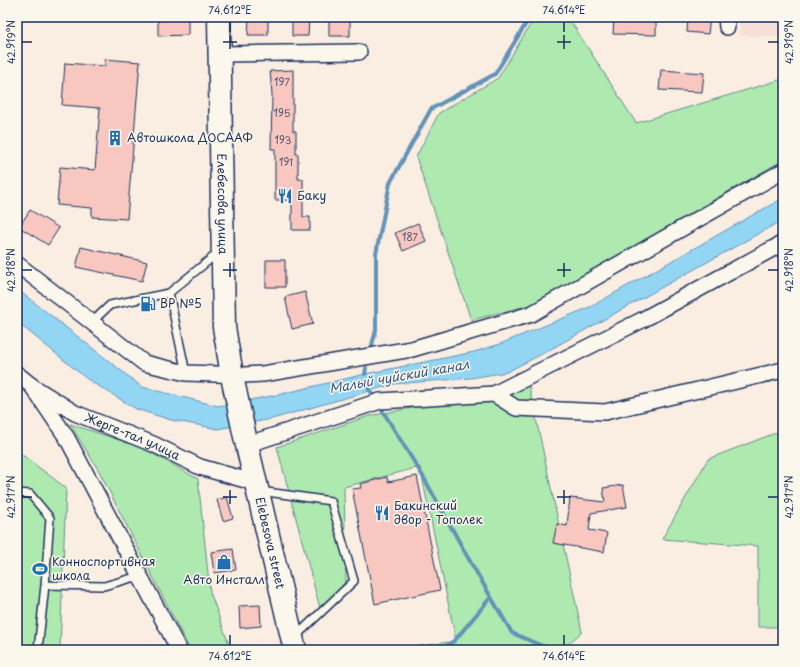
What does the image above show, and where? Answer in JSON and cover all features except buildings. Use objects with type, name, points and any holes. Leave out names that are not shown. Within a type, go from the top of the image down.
[{"type":"main road","name":"Елебесова улица","points":[[219,17],[224,328],[232,378],[246,440]]},
{"type":"main road","name":"Elebesova street","points":[[246,440],[294,644]]},
{"type":"street","points":[[220,54],[359,52]]},
{"type":"street","points":[[17,264],[144,362],[186,373],[232,378],[412,349],[531,314],[783,171]]},
{"type":"street","points":[[246,440],[258,441],[380,401],[494,394],[642,320],[783,243]]},
{"type":"street","points":[[494,394],[516,408],[605,412],[783,370]]},
{"type":"street","name":"Жерге-тал улица","points":[[17,374],[32,386],[75,413],[153,444],[200,467],[257,487]]},
{"type":"street","points":[[32,386],[67,438],[179,650]]},
{"type":"lane","points":[[92,322],[110,305],[169,293],[223,249]]},
{"type":"lane","points":[[169,293],[186,373]]},
{"type":"lane","points":[[257,487],[332,501],[354,581],[294,644]]},
{"type":"lane","points":[[17,493],[30,494],[50,518],[38,650]]},
{"type":"lane","points":[[45,585],[104,586],[139,576]]},
{"type":"shaded area","points":[[739,17],[783,17],[783,37],[740,35]]},
{"type":"green space","points":[[535,17],[568,17],[636,123],[783,79],[783,160],[534,304],[471,320],[416,157],[439,113],[498,78]]},
{"type":"green space","points":[[529,386],[582,632],[561,650],[393,650],[456,641],[420,467],[344,487],[346,581],[321,612],[277,447],[369,416]]},
{"type":"green space","points":[[70,424],[141,447],[198,479],[210,592],[231,650],[190,650],[99,471]]},
{"type":"green space","points":[[783,430],[783,627],[758,627],[758,546],[662,539],[708,459]]},
{"type":"green space","name":"Конноспортивная школа","points":[[17,451],[66,488],[60,650],[17,650]]},
{"type":"water","name":"Малый чуйский канал","points":[[783,198],[783,220],[507,372],[471,378],[394,384],[272,419],[218,429],[171,420],[136,409],[87,379],[17,322],[17,289],[142,387],[218,406],[277,395],[365,374],[474,352],[500,344],[590,307]]},
{"type":"waterway","points":[[372,345],[376,330],[376,254],[390,183],[431,109],[495,74],[530,17]]},
{"type":"waterway","name":"Малый чуйский канал","points":[[365,374],[366,368]]},
{"type":"waterway","name":"Малый чуйский канал","points":[[367,386],[376,399]]},
{"type":"waterway","points":[[379,405],[424,478],[512,633],[552,650]]},
{"type":"waterway","points":[[441,650],[455,640],[491,597]]},
{"type":"place","name":"Автошкола ДОСААФ","points":[[115,138]]},
{"type":"place","name":"Баку","points":[[285,196]]},
{"type":"place","name":"BP №5","points":[[148,304]]},
{"type":"place","name":"Бакинский двор - Тополек","points":[[382,513]]},
{"type":"place","name":"Авто Инсталл","points":[[224,562]]},
{"type":"place","name":"Конноспортивная школа","points":[[40,569]]}]
